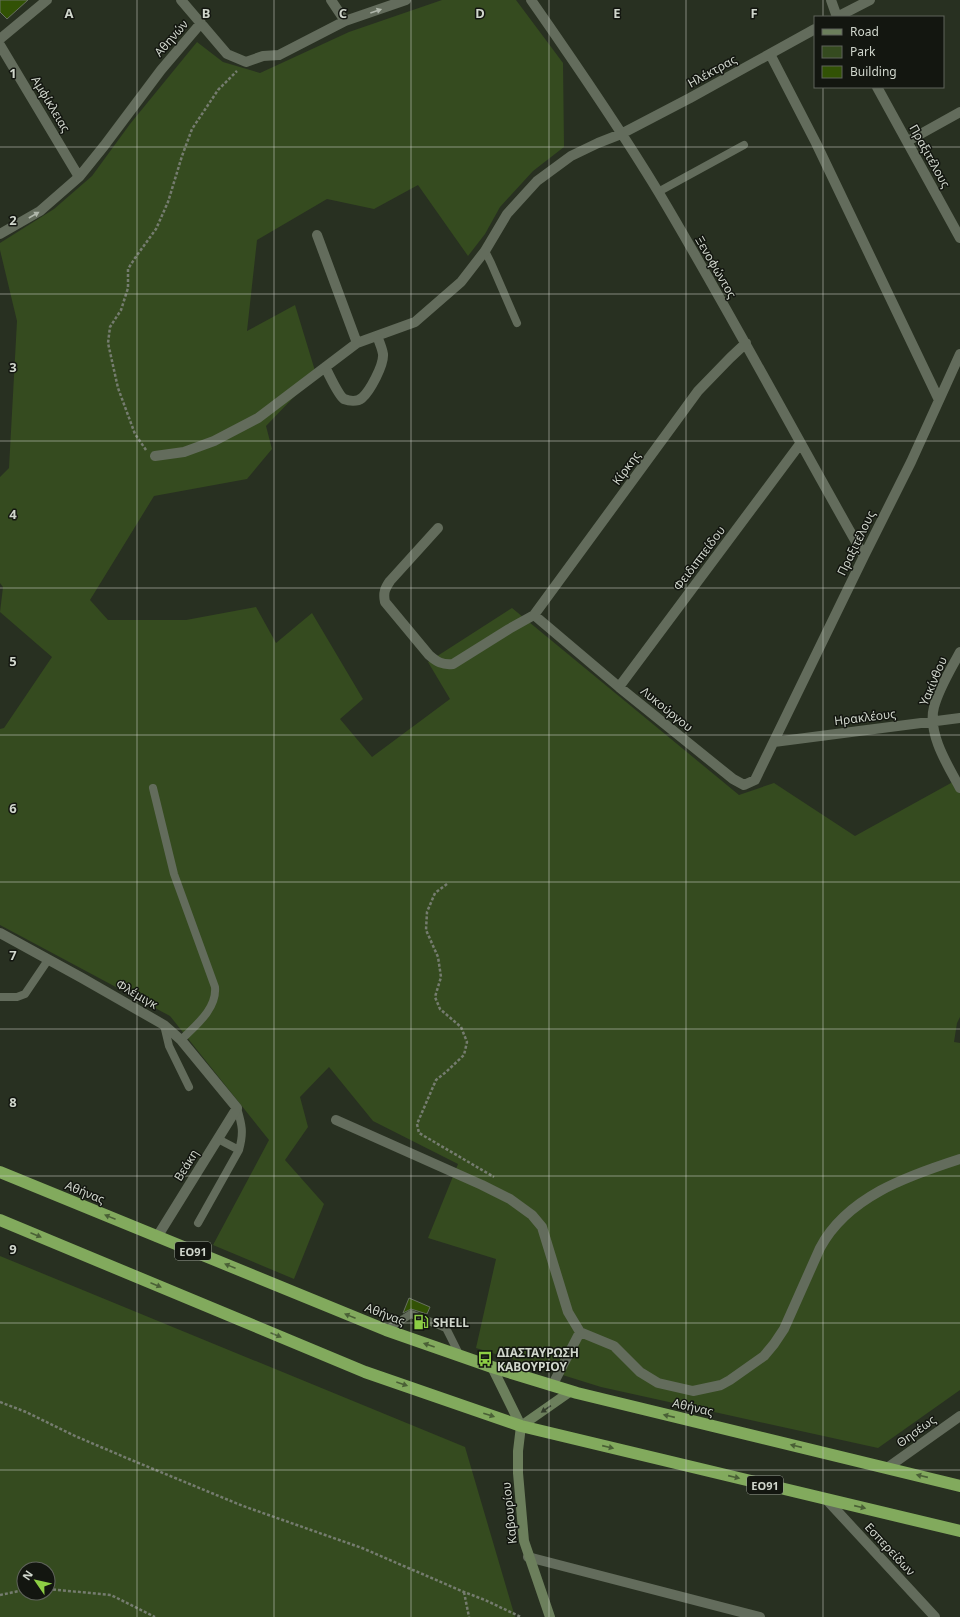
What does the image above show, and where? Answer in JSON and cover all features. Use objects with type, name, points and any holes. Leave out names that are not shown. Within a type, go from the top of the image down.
[{"type":"highway","name":"Αθήνας","points":[[0,1172],[386,1330],[492,1367],[571,1391],[960,1486]]},
{"type":"highway","name":"ΕΟ91","points":[[0,1220],[365,1372],[521,1426],[960,1531]]},
{"type":"street","points":[[0,39],[47,0]]},
{"type":"street","points":[[181,0],[201,23]]},
{"type":"street","points":[[331,0],[345,22]]},
{"type":"street","points":[[246,62],[263,56],[279,54],[345,22],[406,0]]},
{"type":"street","name":"Ξενοφώντος","points":[[531,0],[658,192],[746,343],[800,444],[864,556]]},
{"type":"street","points":[[831,0],[837,16]]},
{"type":"street","points":[[839,16],[870,0]]},
{"type":"street","name":"Αθηνών","points":[[0,234],[40,212],[79,177],[161,70],[201,23],[227,54],[246,62]]},
{"type":"street","name":"Ηλέκτρας","points":[[155,456],[184,452],[214,441],[258,418],[357,343],[414,322],[461,282],[485,251],[507,214],[537,181],[571,156],[621,134],[814,30]]},
{"type":"street","name":"Αμφίκλειας","points":[[0,45],[79,177]]},
{"type":"street","points":[[770,54],[816,143],[939,400]]},
{"type":"street","name":"Πραξιτέλους","points":[[878,88],[960,238]]},
{"type":"street","points":[[908,141],[960,112]]},
{"type":"street","points":[[317,235],[357,343]]},
{"type":"street","points":[[325,367],[342,397],[349,400],[357,400],[362,398],[372,384],[381,364],[383,354],[377,336]]},
{"type":"street","name":"Κίρκης","points":[[534,615],[698,391],[746,343]]},
{"type":"street","name":"Πραξιτέλους","points":[[774,742],[911,462],[960,354]]},
{"type":"street","name":"Φειδιππείδου","points":[[619,687],[800,444]]},
{"type":"street","points":[[438,528],[390,581],[385,589],[384,595],[385,602],[429,655],[444,665],[453,664],[534,615]]},
{"type":"street","name":"Λυκούργου","points":[[534,615],[619,687],[734,779],[744,785],[755,780],[774,742]]},
{"type":"street","name":"Υακίνθου","points":[[932,721],[934,708],[960,652]]},
{"type":"street","name":"Ηρακλέους","points":[[774,742],[960,718]]},
{"type":"street","points":[[932,721],[937,740],[960,788]]},
{"type":"street","name":"Φλέμιγκ","points":[[0,933],[164,1025],[181,1040],[237,1108]]},
{"type":"street","name":"Βεάκη","points":[[158,1237],[237,1108]]},
{"type":"street","points":[[336,1120],[510,1199],[532,1215],[542,1227],[568,1312],[580,1332],[614,1346],[640,1372],[658,1383],[693,1391],[721,1385],[764,1356],[774,1344],[787,1321],[826,1237],[843,1216],[880,1190],[923,1172],[960,1159]]},
{"type":"street","points":[[552,1386],[580,1332]]},
{"type":"street","points":[[492,1367],[521,1426],[571,1391]]},
{"type":"street","name":"Θησέως","points":[[887,1468],[960,1416]]},
{"type":"street","name":"Καβουρίου","points":[[521,1426],[518,1451],[518,1473],[523,1535],[528,1557],[550,1617]]},
{"type":"street","name":"Εσπερείδων","points":[[826,1499],[935,1617]]},
{"type":"street","points":[[528,1557],[760,1617]]},
{"type":"lane","points":[[658,192],[744,146]]},
{"type":"lane","points":[[485,251],[517,324]]},
{"type":"lane","points":[[153,788],[174,874],[215,987],[216,995],[213,1005],[202,1019],[181,1040]]},
{"type":"lane","points":[[0,997],[17,997],[26,994],[48,960]]},
{"type":"lane","points":[[164,1025],[169,1046],[189,1087]]},
{"type":"lane","points":[[198,1223],[239,1150],[243,1127],[237,1108]]},
{"type":"lane","points":[[218,1139],[239,1150]]},
{"type":"lane","points":[[386,1330],[411,1314],[446,1328],[460,1356]]},
{"type":"path","points":[[155,456],[145,449],[135,434],[118,388],[108,343],[110,327],[121,310],[128,288],[128,269],[156,229],[168,202],[192,128],[218,90],[246,62]]},
{"type":"path","points":[[447,884],[434,894],[427,912],[426,930],[438,957],[441,977],[435,997],[440,1010],[462,1027],[467,1042],[464,1055],[436,1080],[417,1124],[419,1133],[469,1161],[498,1180]]},
{"type":"path","points":[[0,1402],[26,1412],[74,1436],[186,1483],[243,1506],[362,1548],[485,1600],[521,1617]]},
{"type":"path","points":[[56,1590],[111,1595],[155,1617]]},
{"type":"path","points":[[0,1595],[16,1592]]},
{"type":"path","points":[[464,1592],[469,1617]]},
{"type":"green space","points":[[442,0],[516,0],[563,63],[564,147],[533,171],[500,207],[485,234],[468,256],[418,185],[374,209],[327,199],[257,240],[247,331],[295,305],[316,374],[266,426],[272,449],[247,479],[154,496],[90,600],[108,620],[186,620],[256,607],[276,643],[312,613],[363,699],[340,719],[372,757],[450,699],[428,662],[512,608],[739,795],[774,783],[855,836],[960,778],[960,1017],[957,1023],[954,1042],[960,1043],[960,1390],[878,1448],[601,1387],[476,1348],[496,1259],[428,1238],[458,1164],[373,1121],[329,1067],[300,1097],[308,1127],[285,1160],[324,1204],[294,1279],[213,1245],[269,1140],[170,1016],[0,925],[0,729],[4,728],[52,657],[0,612],[3,587],[0,583],[0,477],[9,468],[17,321],[0,250],[0,243],[54,209],[92,176],[130,124],[197,42],[223,62],[260,73],[349,32]]},
{"type":"green space","points":[[0,1256],[465,1447],[515,1617],[0,1617]]},
{"type":"building","points":[[0,0],[28,0],[7,19],[0,12]]},
{"type":"building","points":[[409,1298],[430,1307],[427,1314],[411,1309],[403,1313]]},
{"type":"place","name":"SHELL","points":[[421,1322]]},
{"type":"place","name":"ΔΙΑΣΤΑΥΡΩΣΗ ΚΑΒΟΥΡΙΟΥ","points":[[485,1359]]}]
